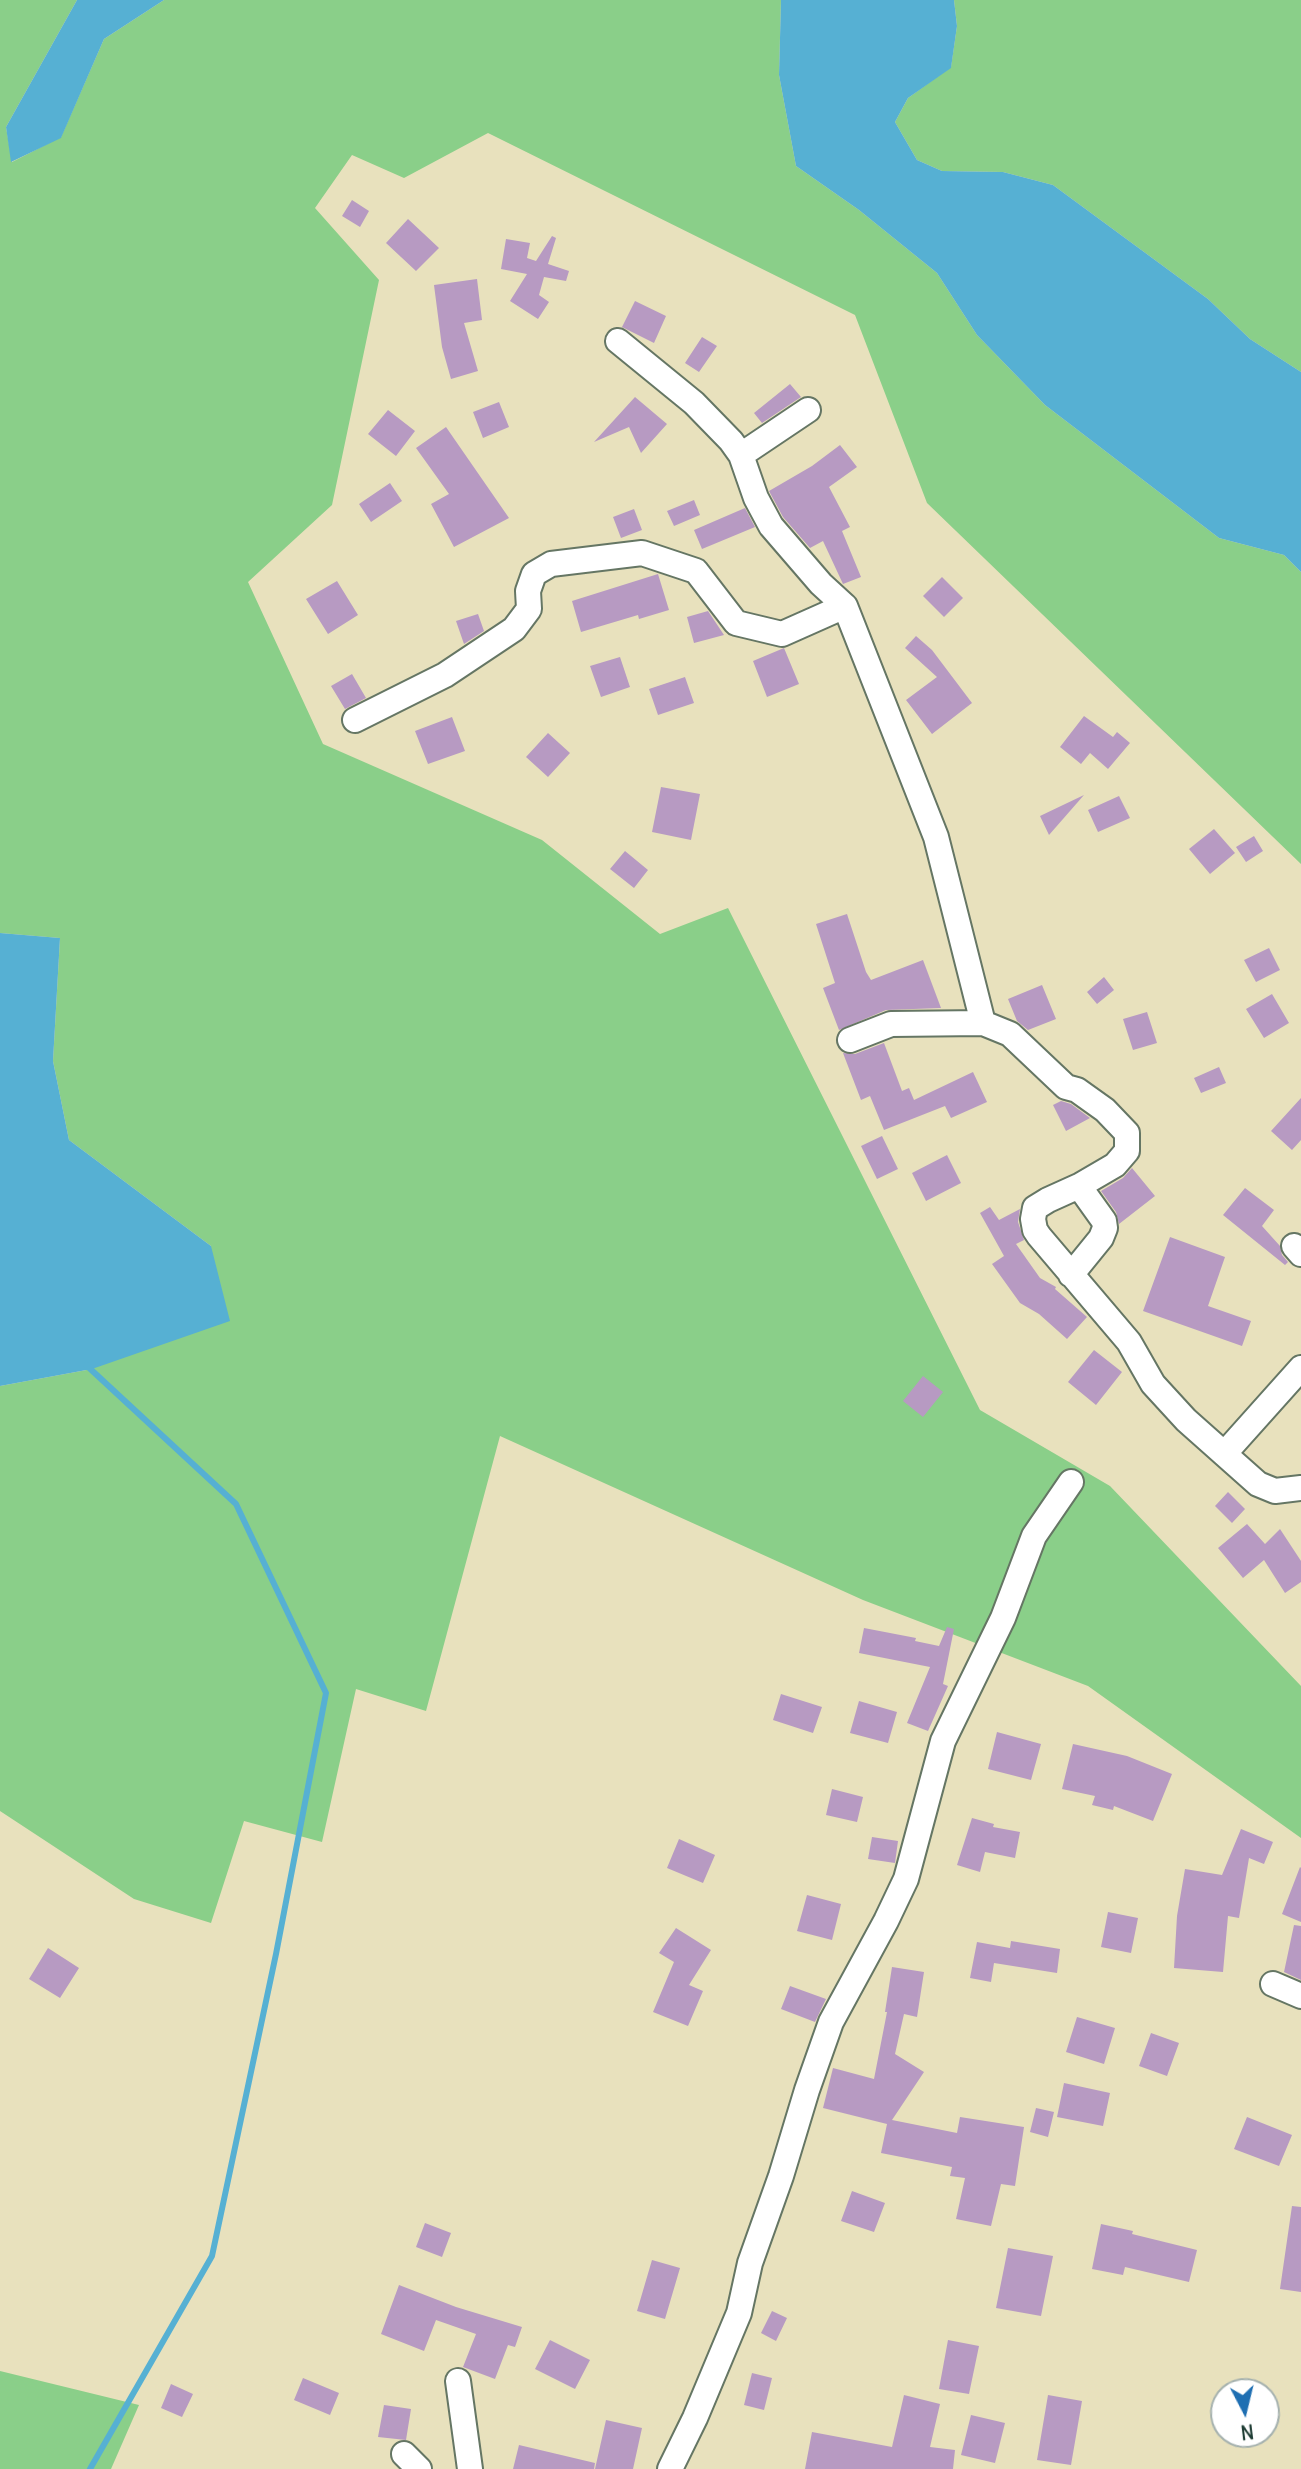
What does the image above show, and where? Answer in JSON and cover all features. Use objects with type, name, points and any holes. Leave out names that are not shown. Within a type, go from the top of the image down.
[{"type":"street","points":[[618,341],[694,403],[732,441],[741,455],[756,498],[771,526],[813,576],[845,606],[936,837],[983,1023]]},
{"type":"street","points":[[741,455],[808,410]]},
{"type":"street","points":[[355,720],[445,675],[513,629],[529,610],[528,591],[534,573],[551,564],[642,553],[696,571],[736,623],[782,634],[845,606]]},
{"type":"street","points":[[849,1040],[891,1024],[983,1023],[1010,1034],[1066,1087],[1077,1090],[1105,1110],[1127,1133],[1127,1151],[1115,1165],[1035,1208],[1035,1230],[1129,1342],[1153,1384],[1186,1420],[1258,1484],[1275,1491],[1301,1488]]},
{"type":"street","points":[[1071,1275],[1101,1238],[1105,1228],[1104,1220],[1079,1186]]},
{"type":"street","points":[[1225,1453],[1301,1368]]},
{"type":"street","points":[[670,2469],[695,2418],[739,2313],[750,2263],[831,2022],[906,1879],[943,1741],[1003,1618],[1034,1536],[1071,1482]]},
{"type":"street","points":[[1273,1984],[1301,1996]]},
{"type":"street","points":[[458,2381],[470,2469]]},
{"type":"green space","points":[[0,0],[77,0],[6,127],[12,162],[61,137],[104,39],[164,0],[781,0],[779,75],[796,166],[859,210],[937,273],[977,335],[1045,405],[1219,538],[1284,555],[1301,572],[1301,864],[927,503],[855,315],[488,133],[404,178],[352,155],[315,208],[379,280],[332,505],[248,582],[323,744],[542,840],[660,934],[728,908],[980,1410],[1110,1486],[1301,1686],[1301,1838],[1088,1686],[863,1600],[500,1436],[426,1711],[356,1689],[322,1842],[244,1821],[211,1923],[134,1899],[0,1811],[0,1386],[92,1369],[211,1246],[69,1140],[53,1061],[60,938],[0,933]]},
{"type":"green space","points":[[954,0],[1301,0],[1301,372],[1250,339],[1208,299],[1053,185],[1003,172],[942,171],[917,160],[895,122],[908,98],[951,67],[957,26]]},
{"type":"green space","points":[[0,2371],[139,2405],[111,2469],[0,2469]]},
{"type":"water","points":[[77,0],[164,0],[104,39],[61,138],[11,162],[6,127]]},
{"type":"water","points":[[781,0],[954,0],[957,26],[951,68],[908,98],[895,122],[917,160],[942,171],[1003,172],[1053,185],[1208,299],[1250,339],[1301,372],[1301,572],[1284,555],[1219,538],[1045,405],[977,335],[937,273],[859,210],[796,166],[779,75]]},
{"type":"water","points":[[0,933],[60,938],[53,1061],[69,1140],[211,1246],[230,1321],[92,1369],[0,1386]]},
{"type":"building","points":[[352,200],[369,211],[360,227],[342,216]]},
{"type":"building","points":[[408,219],[439,248],[416,271],[386,243]]},
{"type":"building","points":[[552,236],[556,238],[548,264],[569,271],[566,281],[544,277],[539,295],[549,302],[538,319],[510,301],[527,274],[501,269],[506,239],[530,243],[527,258],[536,261]]},
{"type":"building","points":[[477,279],[482,320],[464,323],[478,371],[451,379],[442,347],[434,285]]},
{"type":"building","points":[[635,301],[666,316],[654,343],[622,327]]},
{"type":"building","points":[[702,337],[717,346],[699,372],[685,363]]},
{"type":"building","points":[[790,384],[801,397],[762,423],[754,413]]},
{"type":"building","points":[[635,397],[667,424],[641,453],[629,427],[594,442]]},
{"type":"building","points":[[499,402],[509,427],[483,438],[473,412]]},
{"type":"building","points":[[388,410],[415,431],[396,456],[368,434]]},
{"type":"building","points":[[446,427],[509,518],[454,547],[431,504],[449,494],[416,448]]},
{"type":"building","points":[[840,445],[857,467],[829,487],[850,527],[842,531],[861,577],[843,584],[823,541],[810,548],[783,517],[769,491],[812,466]]},
{"type":"building","points":[[390,483],[402,501],[371,522],[359,504]]},
{"type":"building","points":[[694,500],[700,515],[674,526],[667,511]]},
{"type":"building","points":[[745,508],[755,527],[702,549],[694,530]]},
{"type":"building","points":[[634,509],[642,530],[621,538],[613,517]]},
{"type":"building","points":[[658,574],[669,610],[639,619],[638,615],[581,632],[572,601]]},
{"type":"building","points":[[942,577],[963,598],[944,617],[923,596]]},
{"type":"building","points":[[337,581],[358,615],[328,634],[306,599]]},
{"type":"building","points":[[708,611],[724,635],[694,643],[687,617]]},
{"type":"building","points":[[478,614],[484,631],[464,644],[456,621]]},
{"type":"building","points":[[916,636],[932,650],[972,703],[932,734],[906,700],[937,677],[905,648]]},
{"type":"building","points":[[784,648],[799,684],[767,697],[753,661]]},
{"type":"building","points":[[620,657],[630,687],[601,697],[590,666]]},
{"type":"building","points":[[352,674],[366,698],[345,709],[331,686]]},
{"type":"building","points":[[685,677],[694,703],[658,715],[649,689]]},
{"type":"building","points":[[1084,716],[1113,737],[1117,732],[1130,743],[1108,769],[1090,753],[1081,764],[1060,747]]},
{"type":"building","points":[[452,717],[465,751],[428,764],[415,731]]},
{"type":"building","points":[[548,733],[570,753],[548,777],[526,757]]},
{"type":"building","points":[[661,787],[700,794],[691,840],[652,832]]},
{"type":"building","points":[[1084,795],[1049,835],[1040,816]]},
{"type":"building","points":[[1119,796],[1130,818],[1098,832],[1088,810]]},
{"type":"building","points":[[1214,829],[1235,853],[1210,874],[1189,849]]},
{"type":"building","points":[[1254,836],[1263,851],[1246,862],[1236,847]]},
{"type":"building","points":[[625,851],[648,870],[634,888],[610,869]]},
{"type":"building","points":[[847,914],[871,980],[923,960],[941,1008],[886,1010],[839,1030],[823,988],[835,983],[816,924]]},
{"type":"building","points":[[1269,948],[1280,970],[1256,982],[1244,960]]},
{"type":"building","points":[[1104,977],[1114,990],[1097,1004],[1087,992]]},
{"type":"building","points":[[1042,985],[1056,1019],[1028,1030],[1017,1021],[1008,999]]},
{"type":"building","points":[[1272,994],[1289,1023],[1264,1038],[1246,1009]]},
{"type":"building","points":[[1147,1012],[1157,1043],[1133,1050],[1123,1019]]},
{"type":"building","points":[[884,1043],[902,1091],[909,1088],[914,1100],[973,1072],[987,1102],[951,1118],[945,1106],[884,1130],[870,1096],[861,1100],[843,1053],[855,1054]]},
{"type":"building","points":[[1219,1067],[1226,1083],[1201,1093],[1194,1078]]},
{"type":"building","points":[[1301,1098],[1301,1140],[1292,1150],[1271,1131]]},
{"type":"building","points":[[1061,1101],[1071,1104],[1090,1118],[1066,1131],[1053,1105]]},
{"type":"building","points":[[882,1136],[898,1169],[877,1179],[861,1146]]},
{"type":"building","points":[[947,1155],[961,1183],[926,1201],[912,1173]]},
{"type":"building","points":[[1132,1168],[1155,1196],[1119,1224],[1116,1212],[1101,1191],[1123,1178]]},
{"type":"building","points":[[1245,1188],[1274,1210],[1262,1226],[1280,1246],[1282,1255],[1288,1262],[1285,1265],[1223,1215]]},
{"type":"building","points":[[990,1207],[999,1220],[1020,1209],[1018,1222],[1024,1240],[1016,1244],[1040,1278],[1056,1287],[1055,1289],[1087,1317],[1067,1339],[1039,1314],[1020,1303],[992,1264],[1004,1256],[980,1213]]},
{"type":"building","points":[[1170,1237],[1225,1257],[1208,1306],[1251,1321],[1242,1346],[1143,1311]]},
{"type":"building","points":[[1094,1350],[1122,1372],[1096,1405],[1068,1382]]},
{"type":"building","points":[[923,1376],[943,1392],[923,1417],[903,1401]]},
{"type":"building","points":[[1228,1492],[1245,1509],[1232,1523],[1215,1506]]},
{"type":"building","points":[[1247,1524],[1265,1544],[1280,1529],[1301,1561],[1301,1582],[1285,1593],[1264,1560],[1243,1578],[1218,1548]]},
{"type":"building","points":[[947,1627],[954,1629],[943,1684],[948,1686],[928,1731],[907,1723],[930,1667],[859,1653],[864,1628],[916,1638],[915,1641],[939,1646]]},
{"type":"building","points":[[781,1694],[822,1707],[813,1733],[773,1720]]},
{"type":"building","points":[[859,1701],[897,1712],[888,1743],[850,1733]]},
{"type":"building","points":[[997,1732],[1041,1744],[1031,1780],[988,1769]]},
{"type":"building","points":[[1073,1744],[1127,1756],[1172,1774],[1153,1821],[1114,1806],[1113,1810],[1092,1805],[1095,1796],[1062,1789]]},
{"type":"building","points":[[832,1789],[863,1797],[857,1822],[826,1815]]},
{"type":"building","points":[[972,1818],[994,1824],[993,1827],[1020,1832],[1015,1858],[985,1852],[980,1872],[957,1865]]},
{"type":"building","points":[[1241,1829],[1273,1842],[1264,1864],[1249,1858],[1239,1918],[1228,1916],[1223,1972],[1174,1968],[1177,1916],[1185,1869],[1222,1875]]},
{"type":"building","points":[[872,1837],[898,1841],[895,1863],[868,1859]]},
{"type":"building","points":[[679,1839],[715,1855],[703,1883],[667,1868]]},
{"type":"building","points":[[1301,1868],[1301,1922],[1282,1914]]},
{"type":"building","points":[[807,1895],[841,1904],[832,1940],[797,1931]]},
{"type":"building","points":[[1108,1912],[1138,1918],[1131,1953],[1101,1947]]},
{"type":"building","points":[[1294,1925],[1301,1926],[1301,1980],[1284,1972]]},
{"type":"building","points":[[676,1928],[711,1950],[689,1985],[703,1991],[688,2026],[653,2012],[674,1962],[659,1953]]},
{"type":"building","points":[[1011,1941],[1060,1949],[1057,1973],[994,1963],[991,1982],[970,1978],[977,1942],[1010,1948]]},
{"type":"building","points":[[48,1948],[79,1968],[60,1998],[29,1979]]},
{"type":"building","points":[[892,1967],[924,1972],[917,2017],[904,2014],[895,2054],[924,2072],[892,2120],[957,2133],[960,2117],[1024,2127],[1015,2186],[1001,2184],[991,2226],[956,2219],[965,2178],[950,2176],[952,2167],[881,2153],[887,2124],[823,2108],[833,2068],[874,2079],[887,2012]]},
{"type":"building","points":[[790,1986],[826,1999],[815,2022],[781,2009]]},
{"type":"building","points":[[1077,2017],[1115,2028],[1104,2064],[1066,2052]]},
{"type":"building","points":[[1151,2033],[1179,2043],[1167,2076],[1139,2066]]},
{"type":"building","points":[[1064,2083],[1110,2093],[1103,2126],[1057,2117]]},
{"type":"building","points":[[1036,2108],[1054,2112],[1048,2137],[1030,2132]]},
{"type":"building","points":[[1247,2117],[1292,2135],[1279,2166],[1234,2149]]},
{"type":"building","points":[[852,2191],[885,2203],[874,2232],[841,2221]]},
{"type":"building","points":[[1292,2206],[1301,2207],[1301,2292],[1280,2289]]},
{"type":"building","points":[[425,2223],[451,2233],[442,2257],[416,2247]]},
{"type":"building","points":[[1101,2224],[1197,2250],[1189,2282],[1125,2267],[1123,2275],[1092,2269]]},
{"type":"building","points":[[1008,2248],[1053,2256],[1041,2316],[996,2308]]},
{"type":"building","points":[[652,2260],[680,2268],[665,2319],[637,2311]]},
{"type":"building","points":[[399,2285],[456,2307],[522,2327],[515,2347],[508,2345],[495,2379],[463,2367],[476,2334],[436,2320],[424,2351],[381,2334]]},
{"type":"building","points":[[772,2311],[787,2318],[776,2341],[761,2333]]},
{"type":"building","points":[[550,2340],[590,2360],[575,2389],[535,2369]]},
{"type":"building","points":[[948,2340],[979,2346],[969,2394],[939,2389]]},
{"type":"building","points":[[752,2373],[772,2378],[764,2410],[744,2405]]},
{"type":"building","points":[[303,2378],[339,2393],[330,2415],[294,2400]]},
{"type":"building","points":[[171,2384],[193,2394],[182,2417],[161,2408]]},
{"type":"building","points":[[904,2395],[940,2404],[930,2447],[955,2450],[953,2469],[805,2469],[812,2432],[892,2447]]},
{"type":"building","points":[[1048,2395],[1082,2401],[1071,2465],[1037,2460]]},
{"type":"building","points":[[384,2405],[411,2409],[406,2440],[378,2437]]},
{"type":"building","points":[[971,2415],[1005,2423],[995,2463],[961,2455]]},
{"type":"building","points":[[606,2420],[642,2428],[633,2469],[595,2469]]},
{"type":"building","points":[[519,2445],[595,2463],[594,2469],[513,2469]]},
{"type":"waterway","points":[[86,1365],[236,1504],[326,1693],[276,1954],[212,2256],[90,2469]]}]
